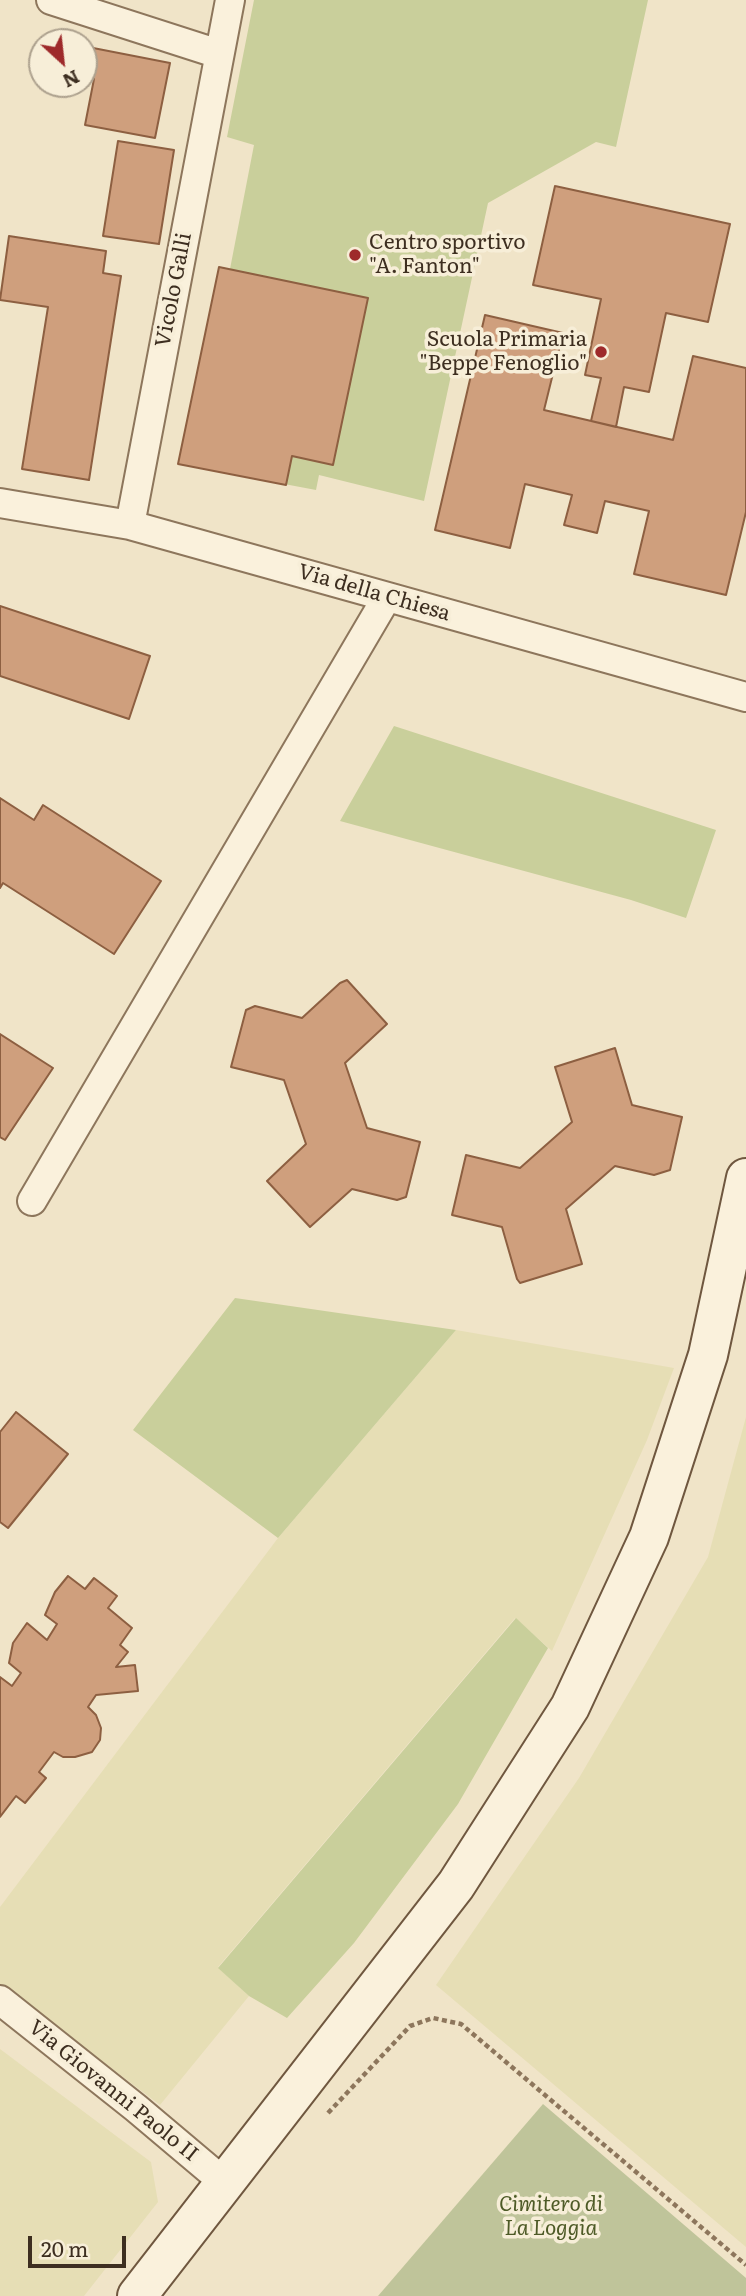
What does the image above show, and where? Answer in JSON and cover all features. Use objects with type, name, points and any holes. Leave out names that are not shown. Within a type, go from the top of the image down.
[{"type":"street","points":[[51,0],[219,54]]},
{"type":"street","name":"Vicolo Galli","points":[[130,525],[229,0]]},
{"type":"street","name":"Via della Chiesa","points":[[0,502],[130,525],[746,697]]},
{"type":"street","points":[[32,1201],[387,597]]},
{"type":"street","points":[[137,2296],[456,1885],[570,1707],[649,1537],[708,1354],[746,1178]]},
{"type":"street","name":"Via Giovanni Paolo II","points":[[0,2000],[225,2183]]},
{"type":"path","points":[[326,2115],[410,2026],[433,2018],[461,2024],[746,2264]]},
{"type":"shaded area","points":[[456,1330],[674,1368],[647,1440],[552,1651],[515,1618],[218,1967],[249,1996],[160,2105],[0,1984],[0,1907],[278,1538]]},
{"type":"shaded area","points":[[746,1417],[746,2247],[436,1985],[579,1778],[708,1557]]},
{"type":"shaded area","points":[[0,2049],[151,2162],[158,2202],[84,2296],[0,2296]]},
{"type":"green space","name":"Centro sportivo \"A. Fanton\"","points":[[254,0],[648,0],[616,147],[596,142],[488,203],[424,501],[319,475],[316,490],[178,464],[219,267],[230,269],[254,145],[227,137]]},
{"type":"green space","points":[[394,726],[716,830],[686,918],[631,900],[340,821]]},
{"type":"green space","points":[[235,1298],[456,1330],[278,1538],[133,1430]]},
{"type":"green space","points":[[516,1618],[548,1648],[458,1804],[354,1943],[287,2018],[249,1996],[218,1968]]},
{"type":"green space","name":"Cimitero di La Loggia","points":[[543,2104],[746,2278],[746,2296],[378,2296]]},
{"type":"building","points":[[98,49],[170,63],[155,138],[85,125],[90,98],[98,98]]},
{"type":"building","points":[[118,141],[174,150],[159,244],[103,236]]},
{"type":"building","points":[[555,186],[730,224],[708,322],[666,313],[649,392],[624,387],[616,427],[591,421],[601,378],[585,375],[601,299],[533,285]]},
{"type":"building","points":[[9,236],[106,251],[103,273],[121,276],[89,480],[22,469],[48,307],[0,300]]},
{"type":"building","points":[[219,267],[368,298],[333,465],[292,456],[286,485],[178,464]]},
{"type":"building","points":[[485,315],[563,333],[544,410],[673,440],[693,356],[746,368],[746,512],[726,595],[634,574],[649,511],[605,501],[597,533],[564,525],[572,495],[525,484],[510,548],[435,530]]},
{"type":"building","points":[[0,606],[150,656],[129,719],[0,676]]},
{"type":"building","points":[[0,798],[34,820],[43,805],[161,881],[114,954],[3,883],[0,888]]},
{"type":"building","points":[[347,980],[387,1024],[345,1063],[367,1128],[420,1142],[406,1197],[397,1200],[352,1189],[310,1227],[267,1181],[306,1144],[284,1080],[231,1067],[246,1010],[255,1006],[302,1018],[340,983]]},
{"type":"building","points":[[0,1034],[53,1068],[5,1140],[0,1137]]},
{"type":"building","points":[[615,1048],[632,1105],[682,1117],[670,1170],[654,1175],[615,1166],[566,1209],[582,1264],[520,1283],[502,1227],[452,1215],[466,1155],[520,1168],[572,1122],[555,1067]]},
{"type":"building","points":[[16,1412],[68,1454],[8,1528],[0,1522],[0,1432]]},
{"type":"building","points":[[68,1576],[85,1589],[94,1578],[117,1596],[108,1608],[132,1628],[120,1645],[128,1652],[116,1667],[135,1665],[138,1691],[96,1695],[88,1707],[96,1715],[101,1728],[100,1740],[92,1752],[63,1757],[54,1752],[39,1772],[46,1778],[25,1803],[16,1796],[0,1817],[0,1677],[12,1686],[21,1673],[9,1663],[13,1643],[27,1623],[47,1640],[57,1624],[45,1615],[55,1592]]},
{"type":"place","name":"Centro sportivo \"A. Fanton\"","points":[[355,255]]},
{"type":"place","name":"Scuola Primaria \"Beppe Fenoglio\"","points":[[601,352]]}]
